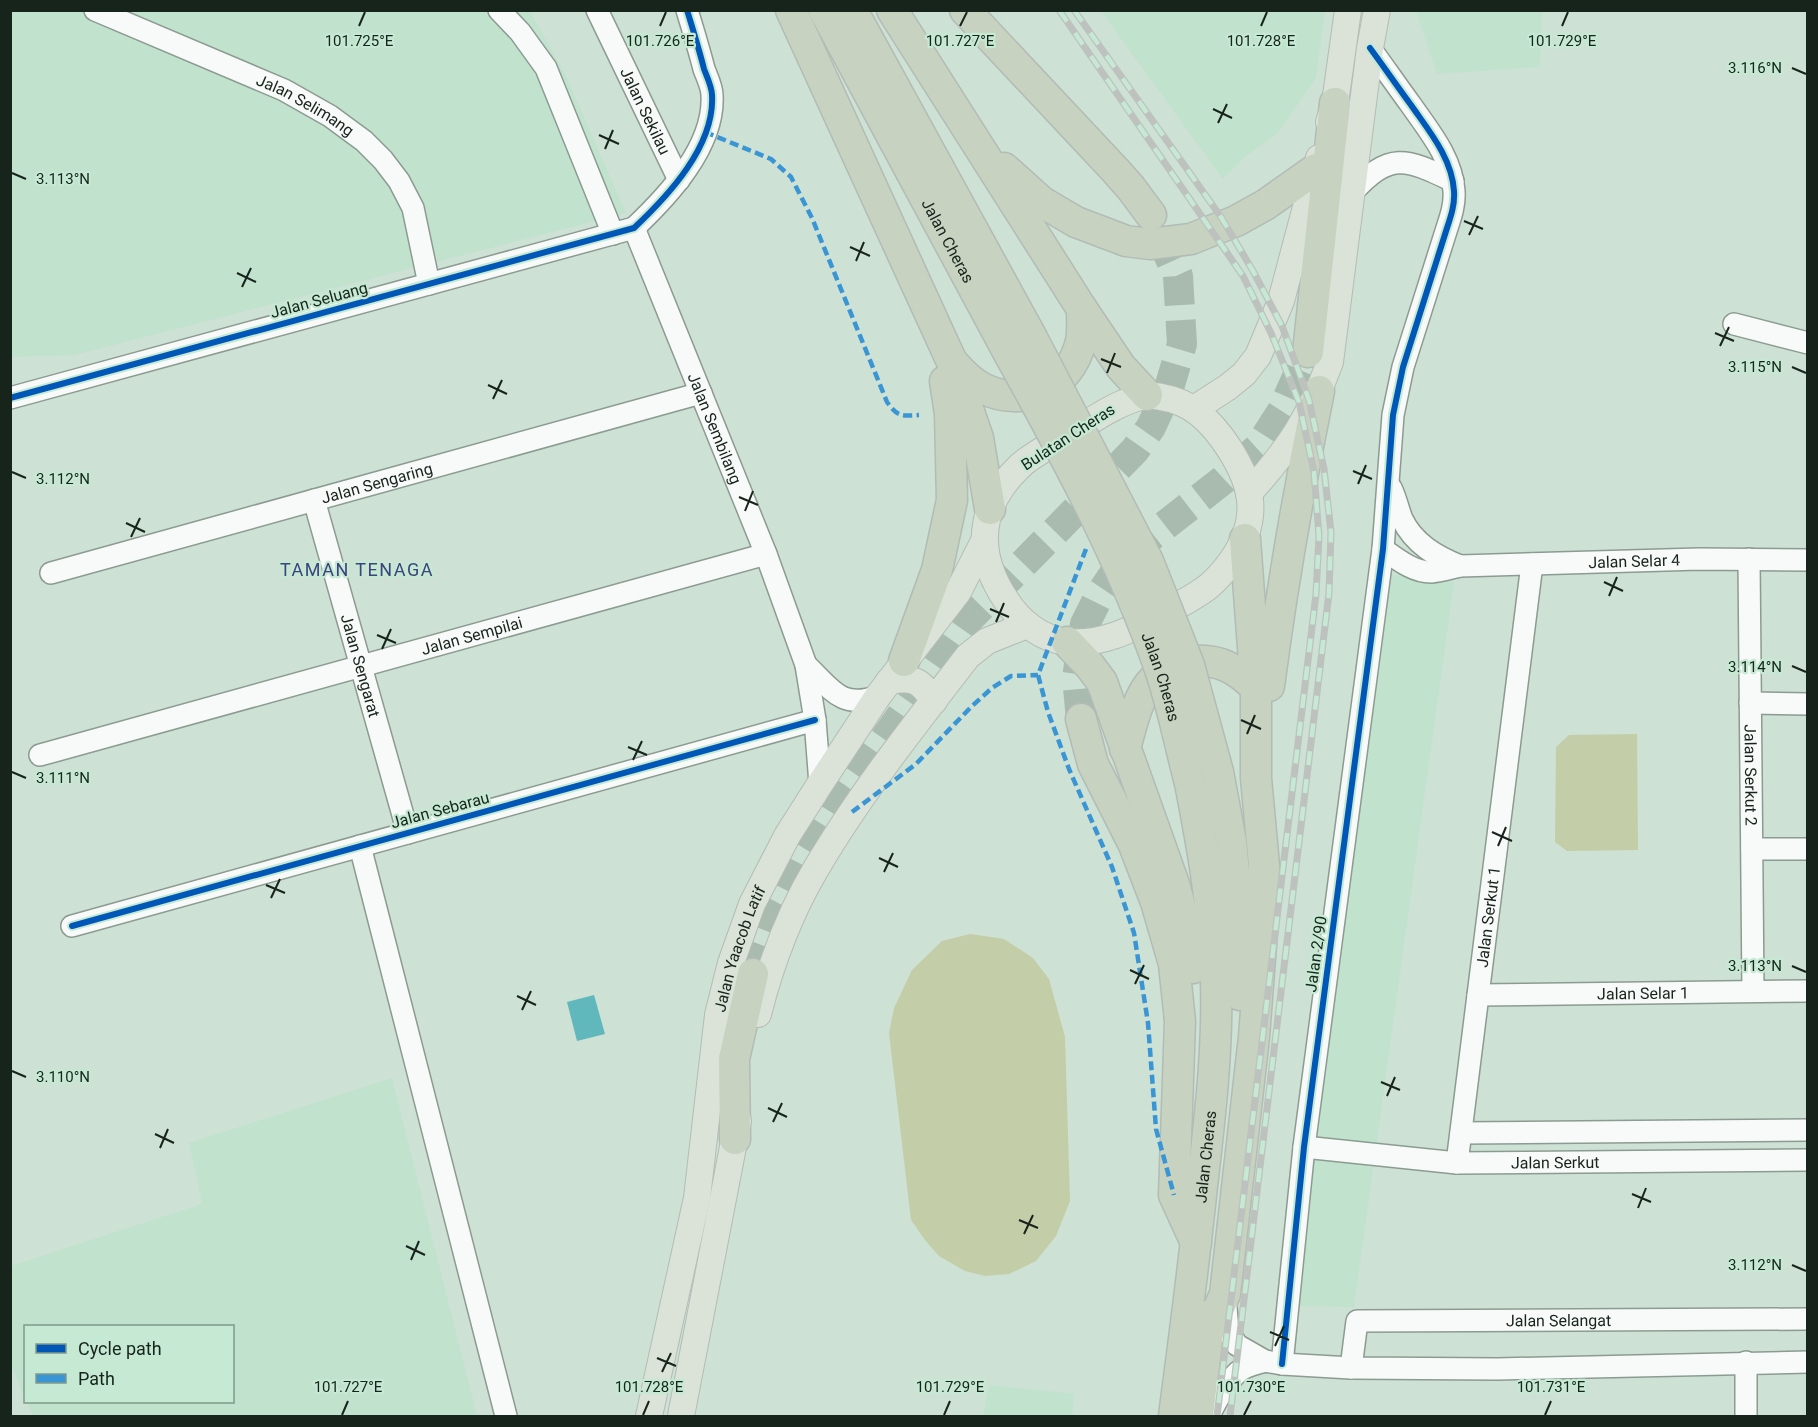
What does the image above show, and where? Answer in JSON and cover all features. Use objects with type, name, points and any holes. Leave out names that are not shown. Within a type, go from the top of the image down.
[{"type":"highway","points":[[791,10],[952,362],[978,438],[990,509]]},
{"type":"highway","name":"Jalan Cheras","points":[[824,10],[1148,561],[1189,665],[1218,772],[1231,841],[1238,914],[1240,992],[1235,1097],[1198,1416]]},
{"type":"highway","name":"Jalan Cheras","points":[[852,10],[1019,343],[1067,459],[1122,571],[1161,674],[1190,783],[1213,917],[1216,983],[1214,1064],[1196,1243],[1174,1416]]},
{"type":"highway","points":[[892,10],[1082,309],[1122,367],[1147,395]]},
{"type":"highway","points":[[965,10],[1116,171],[1151,215]]},
{"type":"highway","points":[[1308,352],[1335,103]]},
{"type":"highway","points":[[972,136],[1042,202],[1076,222],[1102,233],[1126,241],[1150,244],[1191,239],[1236,221],[1265,205],[1316,169]]},
{"type":"highway","points":[[952,362],[969,379],[995,393],[1011,397],[1039,393],[1052,386],[1062,376],[1077,354],[1082,340],[1082,309]]},
{"type":"highway","points":[[890,679],[937,570],[952,501],[951,414],[935,324]]},
{"type":"highway","points":[[1256,778],[1280,609],[1319,391]]},
{"type":"highway","points":[[1207,1335],[1225,1294],[1254,1037],[1262,932],[1264,865],[1256,778],[1256,688],[1245,539]]},
{"type":"highway","points":[[1067,642],[1102,682],[1174,884],[1184,921],[1196,984],[1215,1016]]},
{"type":"highway","points":[[1125,749],[1142,698],[1152,681],[1165,670],[1179,664],[1198,661],[1215,662],[1242,674],[1256,688]]},
{"type":"highway","points":[[1081,719],[1093,764],[1134,845],[1156,902],[1174,964],[1180,1022],[1174,1195],[1196,1243]]},
{"type":"highway","points":[[735,1139],[734,1059],[753,974]]},
{"type":"main road","points":[[1194,409],[1244,374],[1258,356],[1281,301],[1335,103],[1348,10]]},
{"type":"main road","points":[[1249,493],[1290,444],[1306,418],[1330,362],[1370,48],[1377,10]]},
{"type":"main road","name":"Bulatan Cheras","points":[[1147,395],[1163,396],[1180,401],[1194,409],[1213,426],[1226,443],[1239,465],[1249,493],[1251,519],[1245,539],[1225,570],[1209,586],[1185,602],[1128,631],[1098,641],[1067,642],[1055,639],[1027,625],[998,588],[988,566],[984,540],[985,525],[990,509],[1005,483],[1022,464],[1108,410],[1128,400],[1147,395]]},
{"type":"main road","name":"Jalan Yaacob Latif","points":[[649,1416],[697,1198],[718,1015],[730,963],[752,904],[787,836],[820,784],[890,679],[958,592],[984,540]]},
{"type":"main road","points":[[681,1416],[735,1139],[753,1033],[765,985],[784,933],[816,868],[852,813],[968,656],[978,647],[996,637],[1027,625]]},
{"type":"main road","points":[[890,679],[907,678],[919,682],[934,701]]},
{"type":"street","name":"Jalan Selimang","points":[[95,10],[284,90],[330,116],[363,141],[383,160],[399,181],[412,208],[429,284]]},
{"type":"street","points":[[499,10],[520,32],[546,68],[613,234]]},
{"type":"street","name":"Jalan Sekilau","points":[[597,10],[680,180]]},
{"type":"street","points":[[634,228],[680,180],[695,157],[711,114],[712,94],[687,10]]},
{"type":"street","points":[[1370,48],[1433,137],[1446,160],[1453,181]]},
{"type":"street","points":[[1351,194],[1375,170],[1384,165],[1398,163],[1413,164],[1453,181]]},
{"type":"street","name":"Jalan 2/90","points":[[1273,1362],[1304,1147],[1383,549],[1393,415],[1401,377],[1452,210],[1453,181]]},
{"type":"street","name":"Jalan Seluang","points":[[10,398],[634,228]]},
{"type":"street","name":"Jalan Sembilang","points":[[634,228],[766,554],[806,665],[816,720],[820,784]]},
{"type":"street","points":[[1734,324],[1808,343]]},
{"type":"street","name":"Jalan Sengaring","points":[[51,573],[701,393]]},
{"type":"street","name":"Jalan Selar 4","points":[[1388,480],[1403,520],[1419,542],[1438,557],[1460,567]]},
{"type":"street","name":"Jalan Sengarat","points":[[314,500],[408,833]]},
{"type":"street","name":"Jalan Selar 4","points":[[1383,549],[1409,566],[1430,572],[1460,567],[1699,558],[1808,560]]},
{"type":"street","name":"Jalan Sempilai","points":[[40,754],[766,554]]},
{"type":"street","name":"Jalan Serkut 2","points":[[1749,559],[1753,991]]},
{"type":"street","name":"Jalan Serkut 1","points":[[1457,1163],[1532,564]]},
{"type":"street","name":"Jalan Sembilang","points":[[806,665],[842,699],[853,701],[866,700],[890,679]]},
{"type":"street","points":[[1750,703],[1808,704]]},
{"type":"street","name":"Jalan Sebarau","points":[[72,926],[816,720]]},
{"type":"street","points":[[360,846],[506,1416]]},
{"type":"street","points":[[1752,849],[1808,849]]},
{"type":"street","name":"Jalan Selar 1","points":[[1478,995],[1808,991]]},
{"type":"street","name":"Jalan Serkut","points":[[1461,1133],[1808,1130]]},
{"type":"street","name":"Jalan Serkut","points":[[1304,1147],[1457,1163],[1808,1160]]},
{"type":"street","points":[[1225,1294],[1228,1331],[1237,1345],[1273,1362]]},
{"type":"street","name":"Jalan Selangat","points":[[1351,1368],[1357,1321],[1808,1318]]},
{"type":"street","points":[[1209,1416],[1217,1397],[1238,1372],[1247,1367],[1273,1362],[1351,1368],[1498,1369],[1808,1362]]},
{"type":"street","points":[[1746,1362],[1746,1416]]},
{"type":"shaded area","points":[[10,11],[528,11],[565,74],[626,213],[75,355],[11,357]]},
{"type":"shaded area","points":[[1101,11],[1325,11],[1316,78],[1278,133],[1246,156],[1223,179]]},
{"type":"shaded area","points":[[1416,11],[1542,11],[1540,67],[1437,74]]},
{"type":"shaded area","points":[[1386,574],[1454,582],[1354,1307],[1292,1306]]},
{"type":"shaded area","points":[[1637,734],[1638,850],[1567,851],[1555,842],[1556,747],[1569,735]]},
{"type":"shaded area","points":[[970,934],[1004,939],[1033,958],[1049,979],[1065,1037],[1070,1201],[1056,1236],[1036,1261],[1009,1274],[985,1276],[965,1271],[939,1256],[911,1220],[889,1033],[894,1008],[912,970],[942,941]]},
{"type":"shaded area","points":[[392,1078],[477,1416],[33,1416],[27,1403],[234,1403],[234,1325],[24,1325],[24,1396],[11,1364],[11,1266],[202,1204],[189,1143]]},
{"type":"shaded area","points":[[989,1385],[1074,1394],[1072,1416],[983,1416]]},
{"type":"water","points":[[594,995],[605,1034],[577,1041],[567,1002]]},
{"type":"tunnel","points":[[753,974],[776,914],[803,862],[837,807],[968,620],[1135,450],[1151,427],[1169,388],[1182,344],[1178,276],[1153,221]]},
{"type":"tunnel","points":[[1081,719],[1077,678],[1085,624],[1099,596],[1126,556],[1223,480],[1259,447],[1282,411],[1308,352]]},
{"type":"railway","points":[[1059,10],[1243,276],[1271,333],[1299,402],[1314,472],[1319,536],[1316,594],[1217,1416]]},
{"type":"railway","points":[[1074,10],[1221,217],[1282,326],[1309,400],[1324,469],[1331,532],[1329,593],[1230,1416]]},
{"type":"marked path","points":[[705,132],[771,159],[791,177],[812,218],[887,402],[900,414],[919,415]]},
{"type":"marked path","points":[[1086,549],[1038,675],[1048,712],[1069,769],[1112,867],[1134,933],[1148,1023],[1156,1129],[1174,1195]]},
{"type":"marked path","points":[[852,812],[916,764],[992,688],[1011,676],[1038,675]]},
{"type":"cycle path","points":[[10,398],[634,228],[661,201],[687,169],[706,133],[711,114],[711,89],[687,10]]},
{"type":"cycle path","points":[[1282,1364],[1304,1147],[1383,549],[1393,415],[1403,367],[1454,201],[1449,167],[1439,145],[1370,48]]},
{"type":"cycle path","points":[[72,926],[815,720]]},
{"type":"district","name":"TAMAN TENAGA","points":[[357,569]]}]
